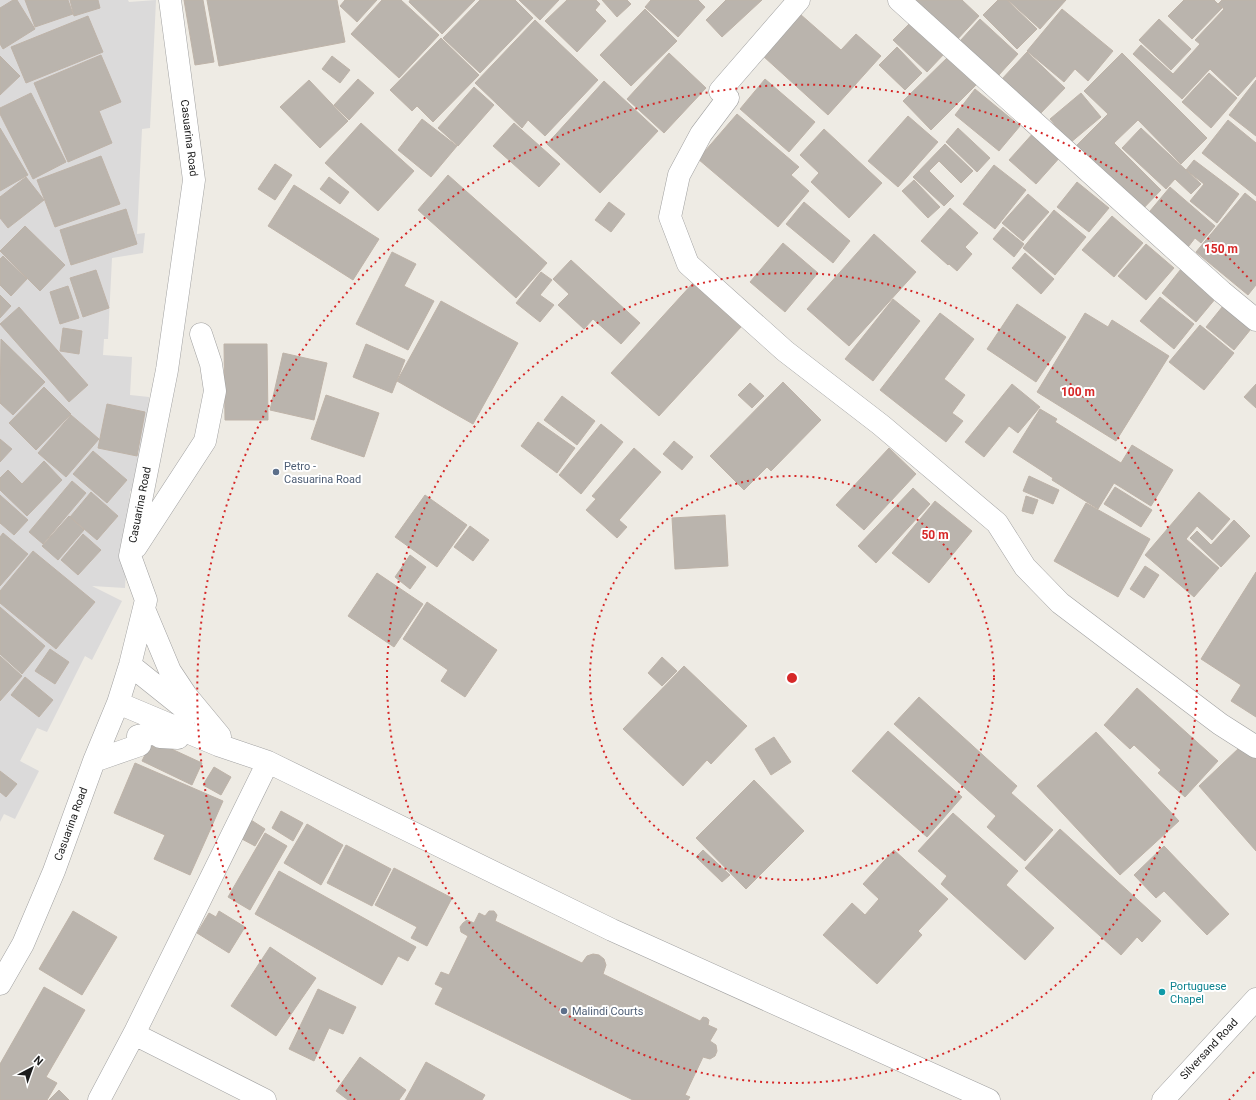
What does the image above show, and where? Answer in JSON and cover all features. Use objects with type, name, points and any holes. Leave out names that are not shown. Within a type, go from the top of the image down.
[{"type":"street","name":"Casuarina Road","points":[[0,984],[22,944],[54,871],[94,761],[118,703],[130,665],[146,600],[130,556],[167,370],[194,180],[170,0]]},
{"type":"street","points":[[799,0],[720,91],[728,98],[701,134],[679,174],[670,217],[688,264],[785,351],[882,425],[997,523],[1025,567],[1060,603],[1220,724],[1256,747]]},
{"type":"street","points":[[899,0],[1222,292],[1256,320]]},
{"type":"street","points":[[130,556],[205,441],[215,391],[211,364],[201,334]]},
{"type":"street","points":[[144,609],[170,671],[219,740]]},
{"type":"street","points":[[130,665],[219,740]]},
{"type":"street","points":[[118,703],[219,740],[612,930],[988,1100]]},
{"type":"street","points":[[94,761],[140,745],[138,736],[159,733],[160,737],[183,738],[183,742],[219,740]]},
{"type":"street","points":[[99,1100],[134,1034],[258,758]]},
{"type":"street","name":"Silversand Road","points":[[1163,1100],[1256,999]]},
{"type":"street","points":[[134,1034],[265,1100]]},
{"type":"street","points":[[931,1073],[963,1100]]},
{"type":"shaded area","points":[[0,0],[128,0],[129,2],[156,0],[150,128],[142,129],[137,234],[145,233],[143,253],[112,258],[108,339],[104,339],[103,355],[132,357],[130,395],[149,397],[146,454],[138,491],[130,491],[125,588],[92,586],[122,601],[92,660],[85,656],[47,732],[37,728],[20,761],[39,771],[15,819],[4,814],[0,822]]},
{"type":"building","points":[[13,0],[17,0],[35,29],[3,49],[0,44],[0,8]]},
{"type":"building","points":[[25,0],[68,0],[73,14],[35,27]]},
{"type":"building","points":[[70,0],[98,0],[100,8],[74,16]]},
{"type":"building","points":[[184,0],[203,0],[214,62],[195,65]]},
{"type":"building","points":[[207,0],[337,0],[345,42],[219,66]]},
{"type":"building","points":[[345,0],[377,0],[357,22],[340,6]]},
{"type":"building","points":[[382,0],[401,0],[439,35],[399,78],[351,34]]},
{"type":"building","points":[[410,0],[475,0],[442,34],[409,2]]},
{"type":"building","points":[[480,0],[515,0],[533,18],[480,73],[443,38]]},
{"type":"building","points":[[519,0],[559,0],[540,20]]},
{"type":"building","points":[[567,0],[596,0],[600,4],[595,10],[606,21],[577,52],[545,21]]},
{"type":"building","points":[[602,0],[627,0],[631,4],[617,17]]},
{"type":"building","points":[[651,0],[698,0],[705,7],[678,37],[645,7]]},
{"type":"building","points":[[726,0],[762,0],[722,37],[706,20]]},
{"type":"building","points":[[915,0],[962,0],[979,16],[955,42]]},
{"type":"building","points":[[998,0],[1007,0],[1037,29],[1017,49],[983,15]]},
{"type":"building","points":[[1008,0],[1066,0],[1040,29]]},
{"type":"building","points":[[1184,0],[1214,0],[1222,8],[1192,39],[1168,16]]},
{"type":"building","points":[[1222,0],[1256,0],[1256,76],[1238,96],[1210,69],[1182,99],[1133,54],[1141,45],[1173,74],[1200,44],[1195,40],[1224,9],[1218,4]]},
{"type":"building","points":[[645,9],[677,41],[631,86],[600,55]]},
{"type":"building","points":[[1062,9],[1113,51],[1088,81],[1075,69],[1064,82],[1027,51]]},
{"type":"building","points":[[800,14],[841,50],[856,34],[881,56],[828,115],[763,56]]},
{"type":"building","points":[[88,16],[103,52],[26,83],[11,47]]},
{"type":"building","points":[[980,19],[1018,54],[998,76],[960,41]]},
{"type":"building","points":[[1159,19],[1191,49],[1171,70],[1139,40]]},
{"type":"building","points":[[535,20],[598,80],[545,136],[528,120],[522,128],[475,83]]},
{"type":"building","points":[[912,21],[945,53],[927,72],[893,40]]},
{"type":"building","points":[[441,38],[479,75],[433,122],[417,106],[412,111],[390,90]]},
{"type":"building","points":[[897,47],[922,73],[905,90],[879,65]]},
{"type":"building","points":[[1027,52],[1065,88],[1039,115],[1001,80]]},
{"type":"building","points":[[669,53],[706,88],[664,133],[627,99]]},
{"type":"building","points":[[1122,53],[1207,138],[1181,164],[1138,120],[1114,143],[1161,190],[1139,213],[1075,147],[1108,114],[1084,91]]},
{"type":"building","points":[[101,55],[121,102],[99,111],[112,143],[68,162],[34,83]]},
{"type":"building","points":[[950,55],[978,83],[931,130],[903,101]]},
{"type":"building","points":[[0,56],[20,76],[0,95]]},
{"type":"building","points":[[332,56],[350,70],[340,83],[322,69]]},
{"type":"building","points":[[1209,73],[1237,98],[1211,128],[1182,102]]},
{"type":"building","points":[[358,79],[374,93],[349,120],[334,105]]},
{"type":"building","points":[[765,79],[815,122],[789,152],[740,109]]},
{"type":"building","points":[[309,80],[348,121],[320,148],[280,107]]},
{"type":"building","points":[[1256,80],[1256,136],[1229,115]]},
{"type":"building","points":[[604,81],[658,131],[600,193],[547,144]]},
{"type":"building","points":[[474,87],[494,105],[458,146],[438,128]]},
{"type":"building","points":[[975,89],[1020,126],[999,151],[955,115]]},
{"type":"building","points":[[31,93],[66,162],[33,179],[0,114],[0,108]]},
{"type":"building","points":[[1081,93],[1101,117],[1070,143],[1050,119]]},
{"type":"building","points":[[737,114],[799,167],[791,175],[809,191],[778,227],[698,159]]},
{"type":"building","points":[[908,116],[938,142],[898,187],[868,161]]},
{"type":"building","points":[[422,119],[457,146],[431,177],[398,150]]},
{"type":"building","points":[[1228,120],[1256,143],[1256,196],[1202,153]]},
{"type":"building","points":[[361,123],[414,171],[378,211],[325,163]]},
{"type":"building","points":[[514,123],[560,164],[539,187],[493,146]]},
{"type":"building","points":[[0,128],[28,175],[0,191]]},
{"type":"building","points":[[958,128],[990,158],[977,172],[946,142]]},
{"type":"building","points":[[1141,128],[1201,184],[1191,194],[1175,179],[1166,189],[1122,148]]},
{"type":"building","points":[[824,129],[882,183],[849,218],[811,182],[819,173],[800,155]]},
{"type":"building","points":[[1035,131],[1062,155],[1036,184],[1009,160]]},
{"type":"building","points":[[945,144],[973,171],[961,183],[939,161],[929,171],[954,196],[944,206],[913,177]]},
{"type":"building","points":[[101,156],[120,204],[55,227],[37,180]]},
{"type":"building","points":[[1194,160],[1239,194],[1217,223],[1190,201],[1204,184],[1186,170]]},
{"type":"building","points":[[275,164],[292,175],[275,200],[258,189]]},
{"type":"building","points":[[994,165],[1026,190],[995,229],[963,204]]},
{"type":"building","points":[[448,175],[547,263],[516,298],[418,210]]},
{"type":"building","points":[[26,177],[44,200],[8,228],[0,218],[0,197]]},
{"type":"building","points":[[329,177],[349,192],[340,204],[320,189]]},
{"type":"building","points":[[914,180],[940,207],[928,218],[902,191]]},
{"type":"building","points":[[1077,182],[1109,208],[1089,232],[1057,207]]},
{"type":"building","points":[[294,185],[379,239],[353,280],[268,226]]},
{"type":"building","points":[[1170,187],[1215,226],[1201,243],[1195,238],[1185,251],[1145,217]]},
{"type":"building","points":[[1245,193],[1256,202],[1256,285],[1248,295],[1196,252]]},
{"type":"building","points":[[1028,194],[1049,212],[1023,241],[1002,223]]},
{"type":"building","points":[[609,202],[625,214],[611,232],[595,220]]},
{"type":"building","points":[[804,202],[850,241],[833,263],[786,224]]},
{"type":"building","points":[[950,208],[978,233],[965,247],[972,254],[957,271],[921,241]]},
{"type":"building","points":[[126,209],[137,244],[71,265],[60,230]]},
{"type":"building","points":[[1054,210],[1086,237],[1055,275],[1023,248]]},
{"type":"building","points":[[1112,216],[1143,243],[1114,277],[1082,250]]},
{"type":"building","points":[[25,226],[65,265],[40,291],[0,251]]},
{"type":"building","points":[[1003,227],[1024,244],[1014,257],[993,239]]},
{"type":"building","points":[[874,234],[916,272],[849,346],[807,309]]},
{"type":"building","points":[[783,243],[818,273],[785,312],[750,282]]},
{"type":"building","points":[[1146,244],[1174,268],[1146,300],[1118,276]]},
{"type":"building","points":[[392,252],[416,264],[404,286],[434,301],[408,350],[356,324]]},
{"type":"building","points":[[1025,253],[1054,279],[1041,294],[1012,268]]},
{"type":"building","points":[[3,256],[27,279],[11,296],[0,285],[0,259]]},
{"type":"building","points":[[571,260],[640,323],[621,344],[593,319],[584,329],[558,305],[569,294],[553,279]]},
{"type":"building","points":[[1181,269],[1216,298],[1196,322],[1162,293]]},
{"type":"building","points":[[96,270],[109,308],[83,317],[70,278]]},
{"type":"building","points":[[541,272],[552,280],[540,295],[554,305],[540,322],[516,303]]},
{"type":"building","points":[[693,283],[741,327],[659,416],[611,373]]},
{"type":"building","points":[[68,286],[79,318],[60,324],[50,292]]},
{"type":"building","points":[[0,295],[11,306],[0,318]]},
{"type":"building","points":[[1160,297],[1194,324],[1174,349],[1140,321]]},
{"type":"building","points":[[893,299],[920,321],[873,381],[845,359]]},
{"type":"building","points":[[441,301],[518,343],[473,424],[397,381]]},
{"type":"building","points":[[1227,301],[1255,324],[1234,350],[1206,327]]},
{"type":"building","points":[[1017,304],[1066,337],[1036,382],[987,349]]},
{"type":"building","points":[[19,307],[88,385],[69,402],[0,324]]},
{"type":"building","points":[[940,313],[974,339],[944,379],[965,395],[952,413],[963,421],[946,442],[880,390]]},
{"type":"building","points":[[1085,313],[1108,327],[1112,320],[1169,356],[1116,441],[1037,392]]},
{"type":"building","points":[[1200,325],[1234,353],[1204,390],[1169,362]]},
{"type":"building","points":[[63,328],[82,331],[79,354],[60,351]]},
{"type":"building","points":[[1,339],[45,382],[13,415],[0,403]]},
{"type":"building","points":[[224,344],[267,344],[268,420],[225,420]]},
{"type":"building","points":[[366,344],[405,360],[392,393],[353,377]]},
{"type":"building","points":[[283,353],[327,363],[314,420],[270,410]]},
{"type":"building","points":[[783,382],[821,420],[771,471],[767,467],[744,490],[710,456]]},
{"type":"building","points":[[750,383],[764,396],[752,408],[738,395]]},
{"type":"building","points":[[1012,384],[1040,407],[1018,433],[1009,426],[984,457],[965,442]]},
{"type":"building","points":[[1256,384],[1256,408],[1244,397]]},
{"type":"building","points":[[44,387],[71,414],[36,450],[9,423]]},
{"type":"building","points":[[326,395],[379,413],[364,457],[311,439]]},
{"type":"building","points":[[562,396],[595,421],[577,445],[544,420]]},
{"type":"building","points":[[107,404],[145,412],[137,456],[98,448]]},
{"type":"building","points":[[1040,409],[1057,419],[1055,422],[1121,463],[1132,445],[1173,470],[1151,506],[1114,483],[1098,509],[1052,480],[1053,478],[1013,452]]},
{"type":"building","points":[[71,415],[99,439],[66,477],[38,453]]},
{"type":"building","points":[[538,422],[575,448],[557,473],[521,446]]},
{"type":"building","points":[[601,424],[623,442],[581,494],[559,475]]},
{"type":"building","points":[[0,439],[12,449],[0,462]]},
{"type":"building","points":[[674,441],[693,457],[682,470],[663,454]]},
{"type":"building","points":[[634,448],[661,472],[619,520],[627,527],[617,538],[586,510],[596,499],[592,496]]},
{"type":"building","points":[[889,448],[916,474],[864,530],[836,505]]},
{"type":"building","points":[[93,451],[127,480],[107,503],[73,474]]},
{"type":"building","points":[[44,461],[62,480],[27,516],[0,490],[0,478],[8,470],[22,484]]},
{"type":"building","points":[[1029,476],[1059,490],[1053,504],[1023,491]]},
{"type":"building","points":[[72,481],[86,493],[43,544],[29,532]]},
{"type":"building","points":[[1115,487],[1152,510],[1141,527],[1104,504]]},
{"type":"building","points":[[913,488],[930,504],[876,563],[858,546]]},
{"type":"building","points":[[91,492],[118,516],[97,540],[70,517]]},
{"type":"building","points":[[1199,492],[1230,519],[1212,540],[1197,526],[1186,539],[1219,568],[1194,597],[1145,555]]},
{"type":"building","points":[[0,495],[28,520],[14,535],[0,523]]},
{"type":"building","points":[[425,495],[467,525],[437,567],[395,537]]},
{"type":"building","points":[[1026,496],[1038,500],[1033,514],[1022,511]]},
{"type":"building","points":[[935,501],[972,531],[929,583],[892,553]]},
{"type":"building","points":[[1086,503],[1150,539],[1118,597],[1054,561]]},
{"type":"building","points":[[725,515],[728,566],[675,569],[672,518]]},
{"type":"building","points":[[69,516],[84,530],[58,560],[42,546]]},
{"type":"building","points":[[1234,520],[1250,536],[1221,567],[1190,538],[1197,531],[1211,545]]},
{"type":"building","points":[[470,526],[489,540],[473,561],[454,547]]},
{"type":"building","points":[[3,533],[28,554],[0,586],[0,537]]},
{"type":"building","points":[[83,534],[101,550],[78,575],[61,560]]},
{"type":"building","points":[[33,551],[95,602],[56,649],[0,603],[0,591]]},
{"type":"building","points":[[410,555],[426,567],[410,589],[395,577]]},
{"type":"building","points":[[1145,566],[1159,575],[1144,598],[1130,589]]},
{"type":"building","points":[[1256,572],[1256,717],[1231,701],[1241,685],[1201,659]]},
{"type":"building","points":[[377,573],[423,604],[394,647],[348,616]]},
{"type":"building","points":[[427,602],[497,650],[465,697],[441,681],[448,670],[403,639]]},
{"type":"building","points":[[0,607],[45,646],[22,674],[0,654]]},
{"type":"building","points":[[50,649],[69,662],[55,684],[35,671]]},
{"type":"building","points":[[0,656],[22,676],[0,701]]},
{"type":"building","points":[[662,657],[677,671],[662,686],[648,673]]},
{"type":"building","points":[[684,666],[747,726],[711,764],[707,760],[683,786],[623,729]]},
{"type":"building","points":[[25,677],[53,700],[39,717],[11,695]]},
{"type":"building","points":[[1137,688],[1218,761],[1185,797],[1158,773],[1161,770],[1134,745],[1130,749],[1104,725]]},
{"type":"building","points":[[919,697],[1017,786],[1011,793],[1053,830],[1025,861],[987,827],[996,816],[894,724]]},
{"type":"building","points":[[888,731],[962,797],[927,837],[852,771]]},
{"type":"building","points":[[1096,732],[1179,821],[1120,875],[1037,786]]},
{"type":"building","points":[[774,737],[791,762],[771,775],[755,749]]},
{"type":"building","points":[[152,740],[202,763],[192,785],[142,761]]},
{"type":"building","points":[[1240,747],[1256,757],[1256,851],[1199,786]]},
{"type":"building","points":[[135,763],[223,801],[190,875],[154,859],[165,835],[114,813]]},
{"type":"building","points":[[214,767],[231,777],[221,795],[203,785]]},
{"type":"building","points":[[0,771],[17,784],[6,797],[0,792]]},
{"type":"building","points":[[754,780],[804,831],[746,889],[696,838]]},
{"type":"building","points":[[281,811],[303,823],[293,841],[272,828]]},
{"type":"building","points":[[953,813],[1018,871],[1006,885],[1054,928],[1025,960],[941,884],[947,876],[918,851]]},
{"type":"building","points":[[251,820],[265,829],[255,846],[240,838]]},
{"type":"building","points":[[307,824],[343,845],[321,885],[284,863]]},
{"type":"building","points":[[1060,829],[1161,921],[1142,942],[1137,937],[1121,955],[1025,868]]},
{"type":"building","points":[[265,833],[287,846],[250,910],[228,897]]},
{"type":"building","points":[[346,845],[391,869],[372,906],[327,883]]},
{"type":"building","points":[[1164,846],[1229,914],[1207,935],[1164,891],[1156,898],[1134,875]]},
{"type":"building","points":[[703,850],[730,875],[722,882],[696,857]]},
{"type":"building","points":[[894,850],[948,899],[918,931],[922,935],[877,984],[823,935],[852,903],[865,915],[879,899],[863,884]]},
{"type":"building","points":[[394,868],[452,898],[427,946],[411,938],[417,927],[375,905]]},
{"type":"building","points":[[279,871],[416,947],[408,961],[398,956],[382,985],[255,914]]},
{"type":"building","points":[[73,911],[117,937],[82,995],[39,969]]},
{"type":"building","points":[[219,911],[245,927],[229,953],[197,933],[209,913],[216,917]]},
{"type":"building","name":"Malindi Courts","points":[[489,911],[494,911],[497,915],[495,921],[582,963],[587,956],[593,954],[599,955],[604,959],[606,965],[603,974],[700,1021],[703,1017],[707,1018],[709,1020],[708,1025],[717,1029],[710,1041],[716,1045],[717,1051],[715,1056],[710,1059],[703,1057],[685,1095],[690,1097],[688,1100],[633,1100],[435,1004],[443,988],[435,984],[441,972],[449,975],[468,936],[461,932],[460,927],[467,920],[474,923],[479,913],[485,916]]},
{"type":"building","points":[[270,947],[316,978],[276,1036],[231,1006]]},
{"type":"building","points":[[44,987],[85,1010],[46,1077],[57,1083],[47,1100],[0,1100],[0,1064]]},
{"type":"building","points":[[318,989],[356,1007],[343,1034],[329,1028],[314,1061],[289,1049]]},
{"type":"building","points":[[360,1057],[406,1090],[399,1100],[348,1100],[336,1091]]},
{"type":"building","points":[[426,1062],[485,1095],[482,1100],[405,1100]]},
{"type":"building","points":[[59,1090],[69,1100],[49,1100]]},
{"type":"place","name":"Petro - Casuarina Road","points":[[276,472]]},
{"type":"place","name":"Portuguese Chapel","points":[[1162,992]]},
{"type":"place","name":"Malindi Courts","points":[[564,1011]]}]
